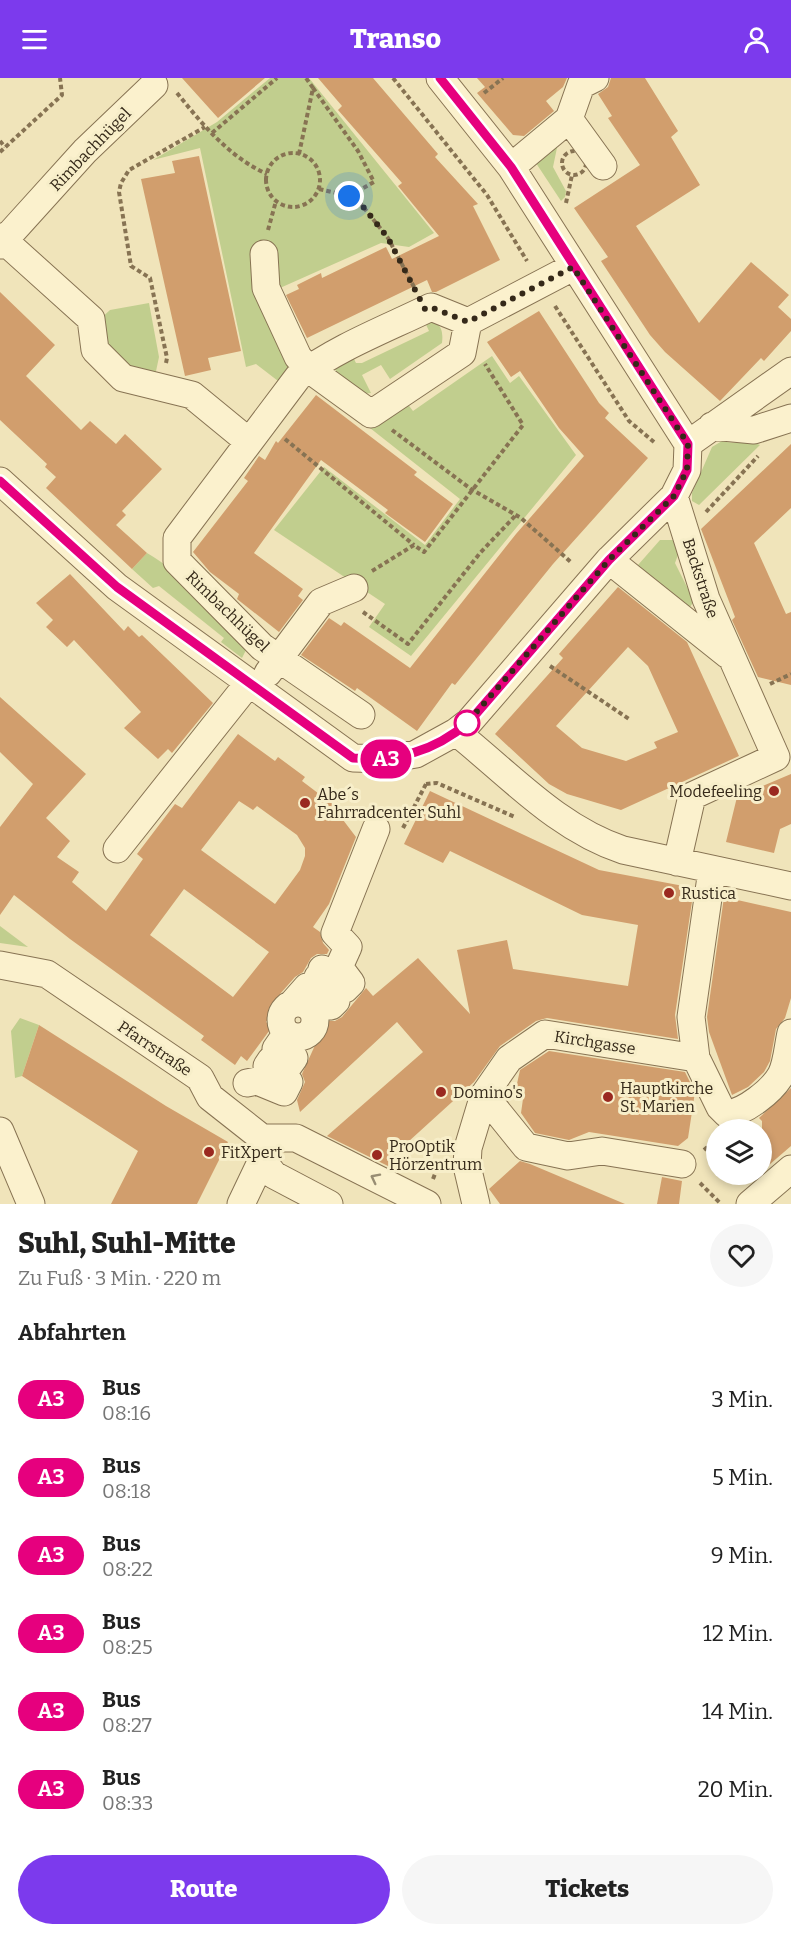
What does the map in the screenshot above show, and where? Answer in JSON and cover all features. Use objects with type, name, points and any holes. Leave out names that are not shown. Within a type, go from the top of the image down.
[{"type":"street","points":[[0,481],[117,587],[353,758],[387,759],[416,754],[456,732],[469,722],[609,560],[674,496],[687,470],[688,444],[511,167],[441,78]]},
{"type":"street","points":[[511,167],[569,119],[581,86],[594,78]]},
{"type":"street","name":"Rimbachhügel","points":[[163,85],[85,151],[1,241],[91,320],[95,350],[123,378],[192,395],[256,431]]},
{"type":"street","points":[[569,119],[603,166]]},
{"type":"street","points":[[264,254],[266,288],[298,357],[309,369],[371,414],[462,353],[467,328],[573,267]]},
{"type":"street","points":[[425,309],[430,307],[467,328]]},
{"type":"street","name":"Rimbachhügel","points":[[117,849],[251,686],[278,659],[262,647],[177,561],[177,538],[298,377],[337,352],[425,309]]},
{"type":"street","points":[[688,444],[791,371]]},
{"type":"street","points":[[712,426],[754,430],[791,418]]},
{"type":"street","name":"Backstraße","points":[[674,496],[706,599],[776,757],[692,796],[677,862]]},
{"type":"street","name":"Backstraße","points":[[609,560],[732,658]]},
{"type":"street","points":[[358,582],[321,603],[278,659],[361,716]]},
{"type":"street","points":[[456,732],[542,806],[602,843],[677,862],[791,886]]},
{"type":"street","points":[[279,1037],[248,1070],[245,1086],[257,1081],[284,1092],[288,1082],[267,1066],[271,1060],[289,1065],[294,1058],[276,1049],[282,1027],[281,1016],[307,987],[331,1006],[336,1001],[329,960],[335,933],[388,832]]},
{"type":"street","points":[[722,872],[692,1017],[696,1058],[720,1107],[727,1114],[739,1113],[755,1102],[781,1076],[791,1033]]},
{"type":"street","name":"Pfarrstraße","points":[[0,965],[47,974],[200,1078],[210,1097],[262,1149],[273,1175],[330,1204]]},
{"type":"street","name":"Kirchgasse","points":[[476,1204],[467,1166],[468,1148],[484,1095],[508,1059],[545,1034],[696,1058]]},
{"type":"street","points":[[484,1095],[526,1147],[568,1156],[602,1151],[682,1164]]},
{"type":"street","points":[[0,1131],[31,1204]]},
{"type":"street","points":[[241,1204],[262,1149],[296,1138],[428,1204]]},
{"type":"street","points":[[750,1204],[791,1169]]},
{"type":"path","points":[[0,152],[62,95],[60,78]]},
{"type":"path","points":[[212,133],[277,78]]},
{"type":"path","points":[[306,78],[358,151],[374,182],[349,196],[319,189]]},
{"type":"path","points":[[393,78],[487,195],[629,421],[660,447]]},
{"type":"path","points":[[478,98],[503,78]]},
{"type":"path","points":[[163,85],[250,167],[267,174]]},
{"type":"path","points":[[299,154],[313,88]]},
{"type":"path","points":[[157,387],[167,358],[150,278],[131,266],[119,192],[129,170],[205,127]]},
{"type":"path","points":[[0,141],[5,147]]},
{"type":"path","points":[[291,153],[299,154],[315,163],[319,171],[319,189],[308,203],[292,207],[283,205],[271,195],[266,182],[267,174],[275,160],[291,153]]},
{"type":"path","points":[[563,214],[572,175]]},
{"type":"path","points":[[353,194],[388,238],[425,309]]},
{"type":"path","points":[[256,431],[424,552],[523,425],[467,328]]},
{"type":"path","points":[[371,414],[471,489],[516,515],[572,563]]},
{"type":"path","points":[[379,623],[408,644],[480,553],[516,515]]},
{"type":"path","points":[[358,582],[414,545]]},
{"type":"path","points":[[564,572],[578,557]]},
{"type":"path","points":[[530,651],[597,700],[629,719]]},
{"type":"path","points":[[388,832],[426,784],[437,783]]},
{"type":"green space","points":[[270,78],[309,78],[434,233],[409,247],[381,243],[262,296],[295,369],[282,384],[256,364],[246,367],[200,148],[153,160],[217,122]]},
{"type":"green space","points":[[558,143],[553,167],[566,191],[561,201],[532,157]]},
{"type":"green space","points":[[149,303],[159,357],[155,376],[119,366],[101,348],[98,321],[110,310]]},
{"type":"green space","points":[[422,316],[439,325],[442,332],[442,343],[390,379],[381,365],[362,375],[371,393],[363,394],[336,375],[335,363],[349,349],[356,363],[362,363],[429,331]]},
{"type":"green space","points":[[492,356],[510,383],[519,376],[576,455],[411,656],[369,627],[385,604],[274,530],[324,467],[425,545],[460,499],[370,428],[403,398],[413,411]]},
{"type":"green space","points":[[722,441],[751,442],[760,445],[699,505],[692,501],[692,493],[712,447]]},
{"type":"green space","points":[[660,540],[673,540],[678,555],[675,563],[694,601],[688,610],[638,565]]},
{"type":"green space","points":[[147,553],[187,582],[227,621],[248,646],[242,658],[221,642],[224,638],[159,586],[153,588],[132,569]]},
{"type":"green space","points":[[0,926],[28,947],[0,943]]},
{"type":"green space","points":[[20,1018],[39,1025],[22,1076],[15,1078],[11,1031]]},
{"type":"building","points":[[182,78],[265,78],[218,118]]},
{"type":"building","points":[[318,78],[373,78],[438,154],[435,157],[478,204],[473,206],[500,260],[436,292],[432,292],[427,280],[307,338],[286,295],[299,289],[297,285],[321,273],[322,278],[386,247],[392,259],[439,236],[398,186],[402,183],[338,110],[342,106]]},
{"type":"building","points":[[477,78],[567,78],[563,87],[546,101],[554,111],[524,136],[513,135],[477,93],[485,87]]},
{"type":"building","points":[[611,78],[645,78],[678,131],[671,137],[700,185],[636,226],[699,323],[751,262],[789,295],[778,307],[791,319],[791,331],[764,361],[761,358],[720,401],[665,352],[650,335],[601,261],[608,257],[574,208],[640,165],[608,118],[612,116],[598,94],[608,87]]},
{"type":"building","points":[[199,156],[241,351],[208,358],[211,370],[185,376],[141,179],[175,173],[172,161]]},
{"type":"building","points":[[0,292],[55,345],[26,376],[81,430],[90,421],[116,444],[125,434],[162,469],[122,511],[126,515],[116,525],[147,553],[132,569],[46,488],[56,477],[45,467],[47,464],[0,420]]},
{"type":"building","points":[[539,311],[599,403],[609,413],[605,418],[648,458],[553,564],[455,685],[452,683],[417,731],[357,688],[355,691],[301,655],[329,618],[341,626],[344,622],[410,668],[516,534],[584,456],[559,428],[520,371],[511,377],[487,342]]},
{"type":"building","points":[[316,395],[417,472],[414,475],[453,504],[425,542],[385,513],[388,510],[321,460],[254,553],[303,589],[298,596],[303,600],[279,632],[237,599],[239,594],[210,572],[193,552],[248,481],[244,478],[259,456],[265,460],[276,441],[278,443]]},
{"type":"building","points":[[791,444],[791,508],[754,543],[786,614],[791,612],[791,685],[758,677],[732,620],[735,617],[701,529]]},
{"type":"building","points":[[70,574],[124,631],[128,626],[139,637],[142,635],[213,703],[172,753],[168,749],[158,759],[124,728],[141,712],[74,640],[67,647],[46,627],[53,620],[36,603]]},
{"type":"building","points":[[618,587],[687,642],[739,756],[621,810],[567,794],[549,784],[495,734],[563,658],[559,654]],"holes":[[[628,647],[648,666],[678,732],[654,742],[657,748],[626,761],[582,748],[556,726]]]},
{"type":"building","points":[[0,697],[86,774],[46,818],[70,841],[57,857],[79,872],[72,882],[106,911],[143,859],[137,854],[175,804],[182,808],[238,734],[275,761],[278,757],[305,777],[302,781],[339,809],[337,812],[356,837],[329,904],[313,927],[320,932],[323,943],[329,950],[327,954],[317,954],[311,958],[303,972],[295,977],[280,994],[277,1008],[266,1022],[272,1027],[247,1061],[241,1056],[235,1065],[201,1040],[204,1036],[70,939],[14,895],[0,915],[0,827],[33,784],[0,752]],"holes":[[[239,801],[253,810],[257,806],[297,835],[305,848],[300,870],[275,904],[201,850]],[[184,889],[269,952],[233,997],[150,935]]]},
{"type":"building","points":[[791,774],[791,824],[780,829],[774,853],[726,842],[737,797]]},
{"type":"building","points":[[430,791],[599,870],[694,888],[675,1015],[678,1039],[547,1018],[536,1021],[500,1046],[474,1082],[397,1152],[390,1167],[327,1136],[423,1052],[397,1022],[300,1112],[297,1100],[305,1082],[302,1074],[326,1021],[335,1021],[342,1017],[366,988],[373,996],[418,958],[470,1014],[457,950],[507,940],[513,969],[628,986],[638,925],[582,915],[450,851],[443,863],[404,844]]},
{"type":"building","points":[[724,897],[791,912],[791,998],[785,1018],[776,1029],[770,1061],[764,1072],[748,1087],[732,1095],[709,1032],[707,1017]]},
{"type":"building","points":[[39,1025],[166,1106],[228,1142],[197,1204],[111,1204],[138,1151],[22,1076]]},
{"type":"building","name":"Hauptkirche St. Marien","points":[[549,1051],[685,1072],[695,1092],[688,1138],[678,1146],[589,1132],[569,1140],[535,1133],[521,1113],[523,1099],[515,1093],[520,1070]]},
{"type":"building","points":[[791,1088],[791,1146],[772,1162],[772,1119],[759,1118]]},
{"type":"building","points":[[520,1161],[625,1204],[500,1204],[489,1189]]},
{"type":"building","points":[[662,1177],[682,1181],[679,1204],[657,1204]]},
{"type":"bus line","name":"A3","points":[[0,481],[117,587],[353,758],[387,759],[416,754],[456,732],[469,722],[609,560],[674,496],[687,470],[688,444],[511,167],[440,78]]},
{"type":"place","name":"Modefeeling","points":[[774,791]]},
{"type":"place","name":"Abe´s Fahrradcenter Suhl","points":[[305,803]]},
{"type":"place","name":"Rustica","points":[[669,893]]},
{"type":"place","name":"Domino's","points":[[441,1092]]},
{"type":"place","name":"Hauptkirche St. Marien","points":[[608,1097]]},
{"type":"place","name":"FitXpert","points":[[209,1152]]},
{"type":"place","name":"ProOptik Hörzentrum","points":[[377,1155]]},
{"type":"route","points":[[349,196],[353,194],[388,238],[425,309],[430,307],[468,322],[573,267],[688,444],[687,470],[674,496],[609,560],[467,723]]}]
